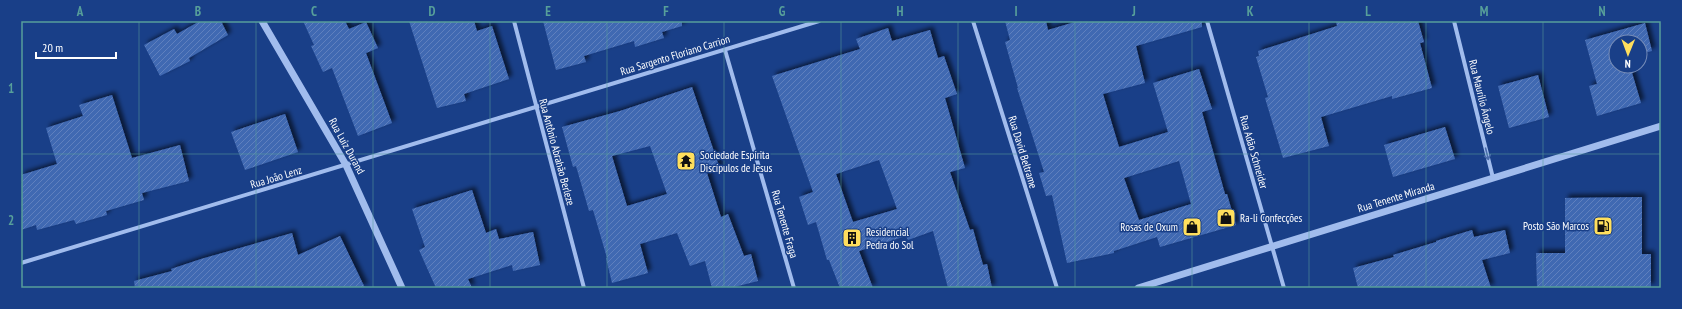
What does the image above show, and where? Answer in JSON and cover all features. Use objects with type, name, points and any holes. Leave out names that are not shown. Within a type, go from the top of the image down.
[{"type":"street","name":"Rua Luiz Durand","points":[[262,21],[346,165],[402,288]]},
{"type":"street","name":"Rua Antônio Abrahão Berleze","points":[[514,21],[584,288]]},
{"type":"street","name":"Rua Sargento Floriano Carrion","points":[[536,107],[819,21]]},
{"type":"street","name":"Rua David Beltrame","points":[[973,21],[1057,288]]},
{"type":"street","name":"Rua Adão Schneider","points":[[1207,21],[1284,288]]},
{"type":"street","name":"Rua Maurílio Ângelo","points":[[1454,21],[1493,178]]},
{"type":"street","name":"Rua Tenente Fraga","points":[[725,50],[794,288]]},
{"type":"street","name":"Rua João Lenz","points":[[21,263],[536,107]]},
{"type":"street","name":"Rua Tenente Miranda","points":[[1138,288],[1661,126]]},
{"type":"building","points":[[200,21],[221,21],[228,35],[189,58],[190,61],[160,76],[144,45],[174,29],[177,34]]},
{"type":"building","points":[[303,21],[345,21],[349,29],[366,22],[378,48],[366,53],[392,123],[358,136],[332,68],[323,72],[311,46],[314,45]]},
{"type":"building","points":[[409,21],[474,21],[477,31],[492,26],[509,79],[464,94],[466,101],[437,108]]},
{"type":"building","points":[[543,21],[682,21],[682,26],[662,32],[664,38],[635,47],[634,41],[584,56],[586,62],[556,70]]},
{"type":"building","points":[[1005,21],[1046,21],[1048,30],[1078,21],[1202,21],[1202,27],[1136,46],[1145,83],[1103,94],[1119,147],[1168,132],[1153,83],[1199,69],[1212,109],[1202,112],[1225,194],[1227,194],[1236,225],[1160,247],[1157,237],[1114,251],[1114,253],[1067,263],[1052,195],[1046,196],[1039,173],[1044,172],[1017,88],[1005,42],[1010,40]],"holes":[[[1179,161],[1191,204],[1139,220],[1124,178]]]},
{"type":"building","points":[[1336,21],[1418,21],[1424,42],[1420,43],[1432,88],[1392,99],[1392,96],[1321,117],[1329,146],[1283,158],[1265,98],[1268,97],[1256,57],[1259,56],[1258,51],[1337,26]]},
{"type":"building","points":[[1645,23],[1648,34],[1608,34],[1608,74],[1632,74],[1641,103],[1597,116],[1589,86],[1597,84],[1585,40]]},
{"type":"building","points":[[888,28],[892,41],[930,30],[938,58],[944,56],[957,94],[945,98],[965,168],[950,172],[970,230],[973,229],[983,265],[987,264],[992,288],[948,288],[933,231],[908,240],[906,236],[859,251],[873,288],[840,288],[829,260],[827,260],[816,222],[808,225],[799,197],[813,192],[772,76],[860,49],[856,39]],"holes":[[[879,160],[897,209],[853,222],[836,174]]]},
{"type":"building","points":[[1648,35],[1652,51],[1648,52]]},
{"type":"building","points":[[1538,75],[1549,117],[1509,128],[1498,86]]},
{"type":"building","points":[[692,87],[720,169],[707,173],[721,217],[728,214],[744,256],[751,254],[758,281],[730,288],[712,288],[705,261],[690,266],[677,233],[640,244],[648,273],[612,283],[607,258],[593,210],[589,211],[576,166],[573,167],[562,127],[620,111]],"holes":[[[650,146],[667,194],[627,206],[612,156]]]},
{"type":"building","points":[[112,95],[132,158],[180,145],[189,181],[142,193],[144,200],[106,211],[107,215],[76,224],[74,220],[37,230],[36,225],[21,230],[21,175],[57,164],[46,128],[83,116],[79,105]]},
{"type":"building","points":[[285,114],[298,152],[245,170],[231,132]]},
{"type":"building","points":[[1445,127],[1455,159],[1393,177],[1384,145]]},
{"type":"building","points":[[472,190],[486,233],[496,229],[499,239],[533,232],[540,265],[513,271],[512,265],[468,279],[472,288],[436,288],[419,250],[425,247],[412,209]]},
{"type":"building","name":"Posto São Marcos","points":[[1642,197],[1642,254],[1651,254],[1651,287],[1537,288],[1536,253],[1565,253],[1565,198]]},
{"type":"building","points":[[1472,230],[1474,237],[1505,230],[1510,253],[1482,260],[1491,288],[1358,288],[1353,268],[1394,257],[1393,255]]},
{"type":"building","points":[[292,233],[298,255],[340,236],[365,288],[135,288],[134,281],[172,271],[171,269],[201,259]]},
{"type":"place","name":"Sociedade Espírita Discípulos de Jesus","points":[[686,161]]},
{"type":"place","name":"Ra-li Confecções","points":[[1226,218]]},
{"type":"place","name":"Posto São Marcos","points":[[1603,226]]},
{"type":"place","name":"Rosas de Oxum","points":[[1192,227]]},
{"type":"place","name":"Residencial Pedra do Sol","points":[[852,238]]}]
